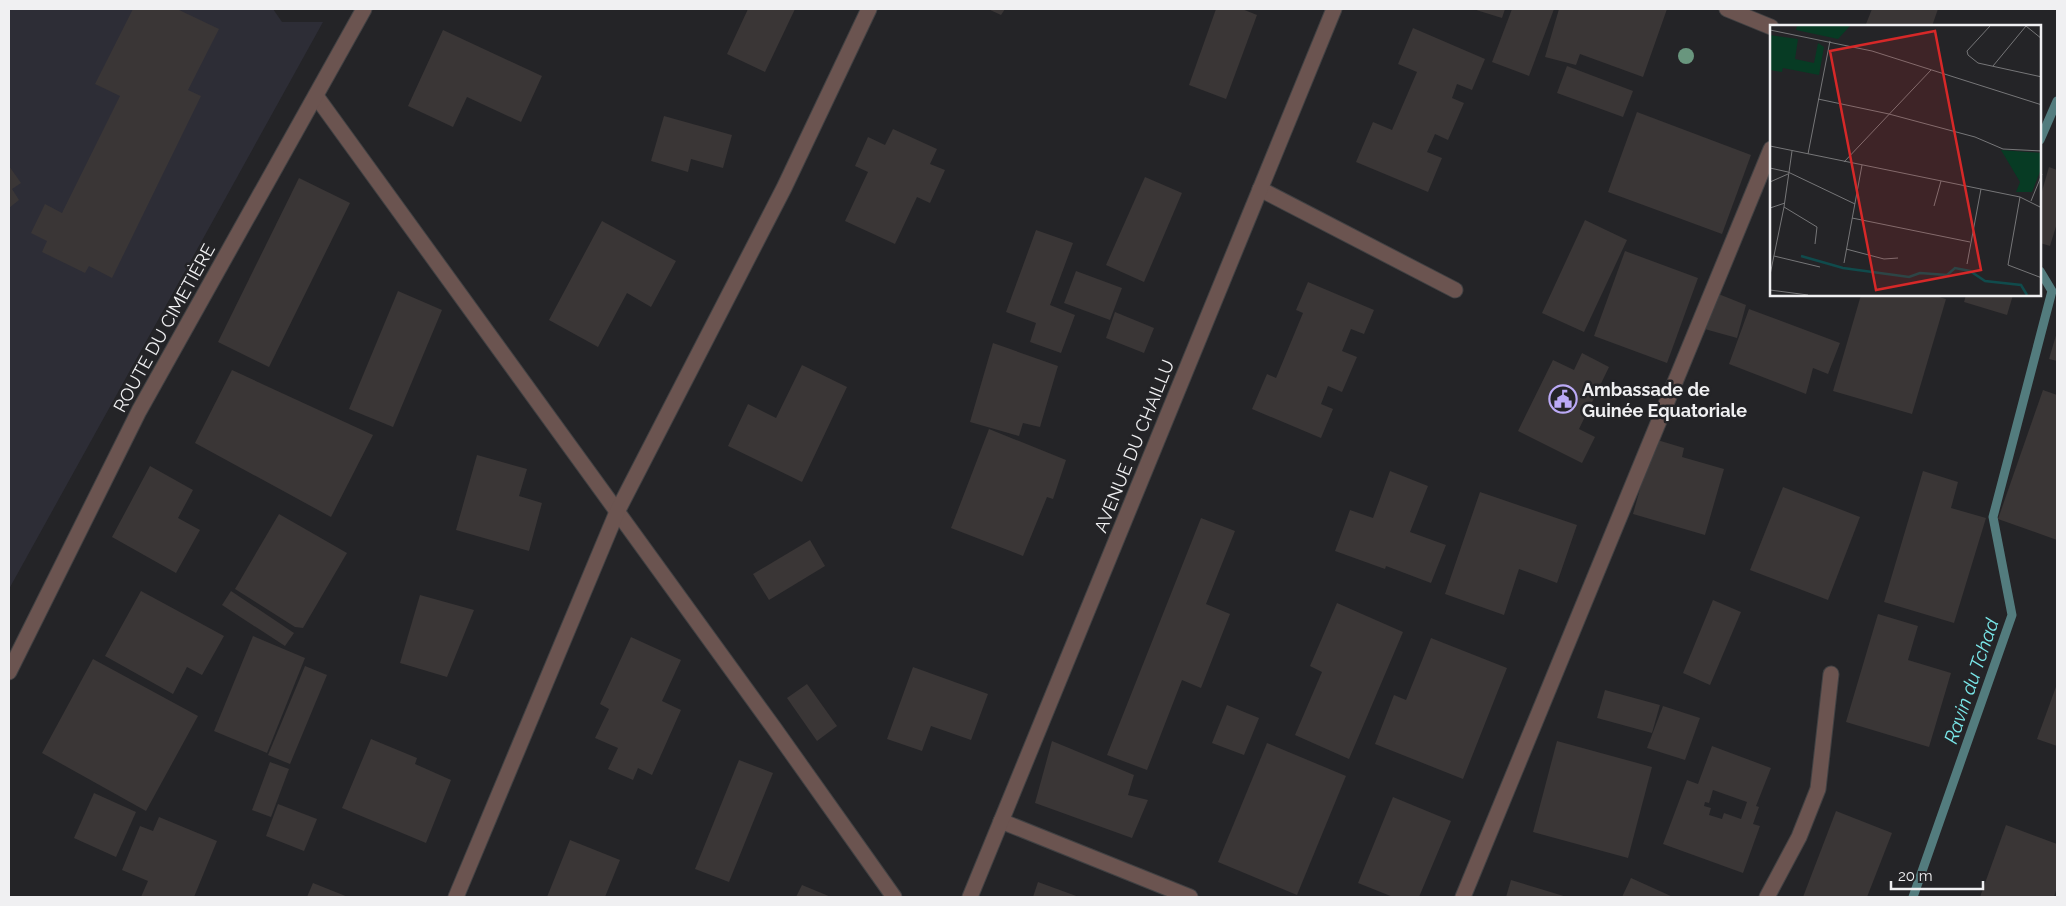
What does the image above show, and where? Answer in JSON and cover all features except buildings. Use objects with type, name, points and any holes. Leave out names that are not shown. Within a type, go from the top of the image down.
[{"type":"street","name":"ROUTE DU CIMETIÈRE","points":[[9,672],[139,411],[364,9]]},
{"type":"street","points":[[456,897],[618,512],[784,188],[870,9]]},
{"type":"street","name":"AVENUE DU CHAILLU","points":[[970,897],[1334,9]]},
{"type":"street","points":[[1727,9],[1770,27]]},
{"type":"street","points":[[316,96],[780,736],[894,897]]},
{"type":"street","points":[[1463,897],[1770,151]]},
{"type":"street","points":[[1260,190],[1455,290]]},
{"type":"street","points":[[1767,897],[1799,837],[1818,789],[1831,674]]},
{"type":"street","points":[[1001,821],[1190,897]]},
{"type":"shaded area","points":[[9,9],[273,9],[282,22],[323,22],[9,589]]},
{"type":"waterway","name":"Ravin du Tchad","points":[[2041,138],[2057,101]]},
{"type":"waterway","name":"Ravin du Tchad","points":[[1913,897],[2012,615],[1993,517],[2052,291],[2041,273]]},
{"type":"place","name":"Ambassade de Guinée Equatoriale","points":[[1563,399]]}]
